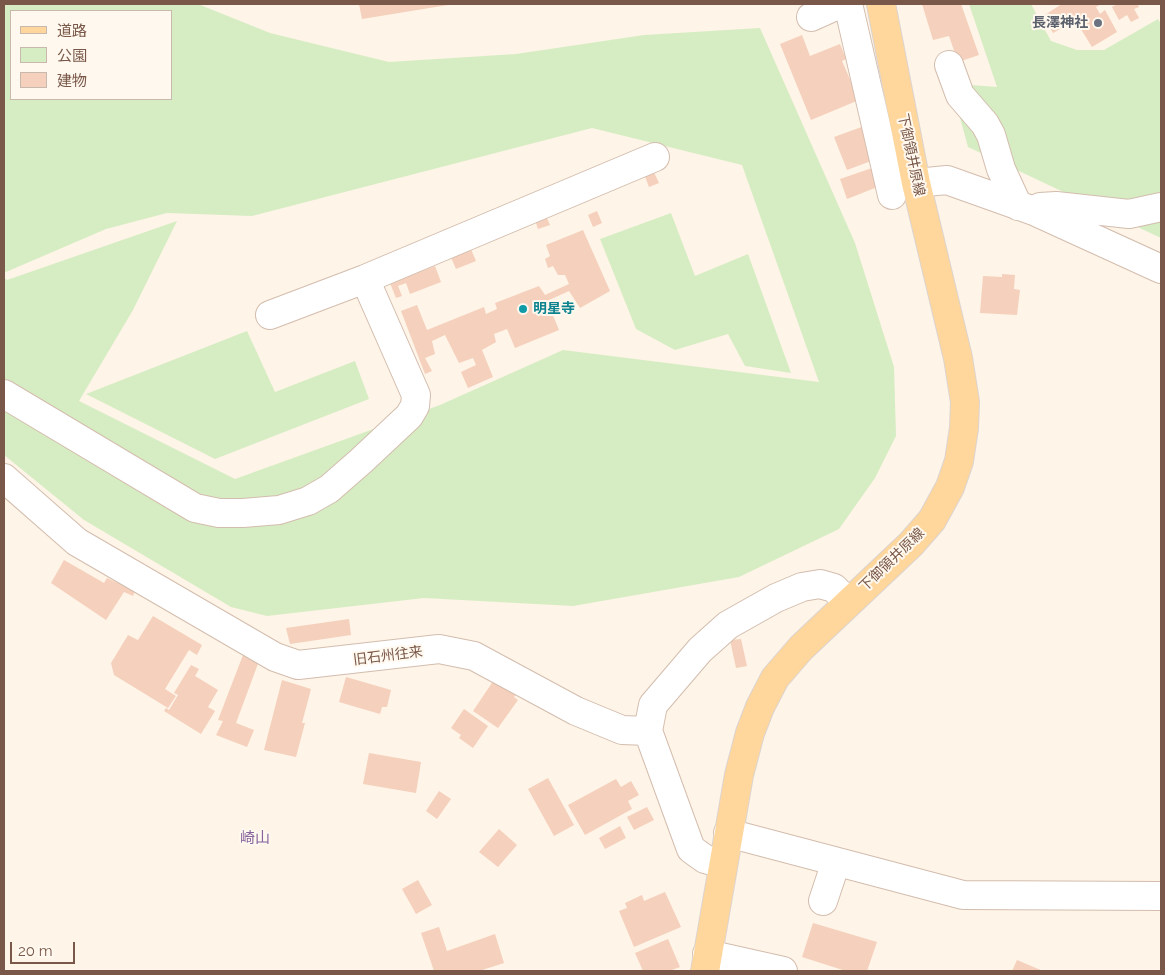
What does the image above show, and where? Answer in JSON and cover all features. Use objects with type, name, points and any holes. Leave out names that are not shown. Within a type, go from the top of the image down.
[{"type":"main road","name":"下御領井原線","points":[[706,963],[739,775],[750,733],[760,707],[775,678],[801,648],[911,544],[932,520],[950,486],[959,460],[964,428],[962,384],[958,358],[916,183],[881,4]]},
{"type":"street","points":[[811,17],[840,4]]},
{"type":"street","points":[[844,4],[849,8],[892,195]]},
{"type":"street","points":[[949,65],[960,95],[985,124],[991,135],[1001,169],[1026,208]]},
{"type":"street","points":[[270,315],[364,279],[655,157]]},
{"type":"street","points":[[916,183],[947,180],[1026,208],[1161,269]]},
{"type":"street","points":[[1026,208],[1056,206],[1129,214],[1161,208]]},
{"type":"street","points":[[4,394],[195,508],[219,513],[243,513],[279,510],[308,501],[329,489],[361,461],[409,416],[415,406],[416,395],[364,279]]},
{"type":"street","name":"旧石州往来","points":[[4,478],[78,542],[275,657],[298,665],[439,649],[474,656],[576,711],[622,730],[648,731]]},
{"type":"street","points":[[723,864],[705,859],[691,848],[648,731],[653,705],[700,650],[728,625],[776,598],[802,587],[820,584],[834,588],[848,602]]},
{"type":"street","points":[[728,833],[963,895],[1161,896]]},
{"type":"street","points":[[823,900],[836,862]]},
{"type":"street","points":[[706,963],[783,971]]},
{"type":"green space","points":[[4,4],[198,4],[270,33],[389,62],[516,54],[644,35],[760,28],[855,243],[894,367],[896,436],[875,478],[839,529],[739,577],[573,606],[424,598],[267,616],[231,607],[84,520],[4,455],[4,278],[7,280],[177,221],[133,310],[79,401],[235,479],[440,405],[563,350],[819,382],[742,165],[592,128],[252,216],[167,213],[106,229],[6,272],[4,271]]},
{"type":"green space","points":[[969,4],[1031,4],[1051,41],[1077,50],[1104,50],[1158,19],[1161,24],[1161,238],[968,147],[954,96],[957,84],[997,87]]},
{"type":"green space","points":[[671,213],[695,276],[748,254],[791,373],[745,366],[728,334],[675,350],[636,329],[600,239]]},
{"type":"green space","points":[[247,331],[275,392],[355,361],[369,399],[215,459],[86,394]]},
{"type":"building","points":[[359,4],[448,4],[448,5],[362,19]]},
{"type":"building","points":[[922,4],[961,4],[979,55],[958,62],[949,36],[933,40]]},
{"type":"building","name":"長澤神社","points":[[1062,4],[1101,4],[1096,7],[1100,14],[1105,10],[1117,32],[1092,47],[1079,26],[1086,20],[1083,16],[1053,33],[1043,16]]},
{"type":"building","points":[[1117,4],[1138,4],[1139,7],[1134,9],[1139,18],[1131,22],[1127,15],[1119,20],[1112,7]]},
{"type":"building","points":[[802,35],[810,56],[840,44],[846,59],[842,61],[859,100],[811,120],[780,44]]},
{"type":"building","points":[[867,125],[879,158],[847,170],[834,137]]},
{"type":"building","points":[[878,166],[885,184],[847,199],[840,179]]},
{"type":"building","points":[[653,170],[659,183],[649,187],[644,174]]},
{"type":"building","points":[[597,211],[602,223],[593,227],[588,215]]},
{"type":"building","points":[[546,216],[550,225],[538,229],[535,220]]},
{"type":"building","name":"明星寺","points":[[583,230],[610,291],[580,308],[569,291],[547,301],[559,330],[515,348],[507,329],[494,334],[496,342],[482,350],[493,377],[468,388],[461,372],[476,365],[473,358],[459,363],[445,335],[432,341],[435,354],[425,358],[432,371],[425,374],[401,311],[417,305],[427,330],[484,307],[486,314],[497,309],[495,303],[539,286],[545,295],[569,284],[565,275],[558,275],[553,266],[548,268],[545,259],[550,256],[546,245]]},
{"type":"building","points":[[470,247],[476,261],[456,269],[450,255]]},
{"type":"building","points":[[435,266],[441,282],[410,294],[406,283],[398,286],[402,296],[396,298],[390,283]]},
{"type":"building","points":[[1002,274],[1015,275],[1014,289],[1020,290],[1017,315],[980,313],[983,276],[1002,277]]},
{"type":"building","points":[[64,560],[104,583],[107,578],[135,591],[133,596],[124,592],[106,620],[51,583]]},
{"type":"building","points":[[153,616],[202,645],[197,655],[189,650],[165,689],[176,696],[168,708],[114,675],[111,663],[128,635],[138,640]]},
{"type":"building","points":[[349,619],[351,635],[290,644],[286,628]]},
{"type":"building","points":[[741,639],[747,666],[736,668],[730,640]]},
{"type":"building","points":[[243,655],[259,661],[236,723],[254,730],[247,747],[216,735],[223,721],[218,720]]},
{"type":"building","points":[[191,665],[199,669],[195,676],[218,690],[208,707],[215,711],[201,734],[164,711],[166,708],[169,710],[178,695],[174,693]]},
{"type":"building","points":[[346,677],[391,690],[387,707],[382,707],[380,714],[339,702]]},
{"type":"building","points":[[496,677],[518,691],[514,697],[518,700],[498,728],[473,711]]},
{"type":"building","points":[[282,680],[311,689],[296,757],[264,750]]},
{"type":"building","points":[[464,709],[488,726],[473,748],[459,738],[461,735],[451,728]]},
{"type":"building","points":[[369,753],[421,762],[416,793],[363,784]]},
{"type":"building","points":[[548,778],[574,825],[554,836],[528,789]]},
{"type":"building","points":[[616,779],[621,787],[631,781],[639,795],[628,801],[632,809],[585,835],[568,805]]},
{"type":"building","points":[[439,791],[451,799],[437,819],[426,811]]},
{"type":"building","points":[[647,807],[654,820],[634,830],[627,817]]},
{"type":"building","points":[[620,826],[626,838],[605,849],[599,838]]},
{"type":"building","points":[[499,829],[517,845],[498,867],[479,852]]},
{"type":"building","points":[[418,880],[432,905],[416,914],[402,889]]},
{"type":"building","points":[[665,892],[681,927],[634,947],[619,911],[627,908],[625,903],[642,895],[644,901]]},
{"type":"building","points":[[813,923],[877,942],[867,971],[846,971],[802,957]]},
{"type":"building","points":[[439,927],[447,951],[495,934],[504,963],[479,971],[434,971],[421,933]]},
{"type":"building","points":[[668,939],[680,967],[669,971],[643,971],[635,953]]},
{"type":"building","points":[[1017,960],[1043,971],[1012,971]]},
{"type":"place","name":"長澤神社","points":[[1098,23]]},
{"type":"place","name":"明星寺","points":[[523,309]]},
{"type":"district","name":"崎山","points":[[255,838]]}]
